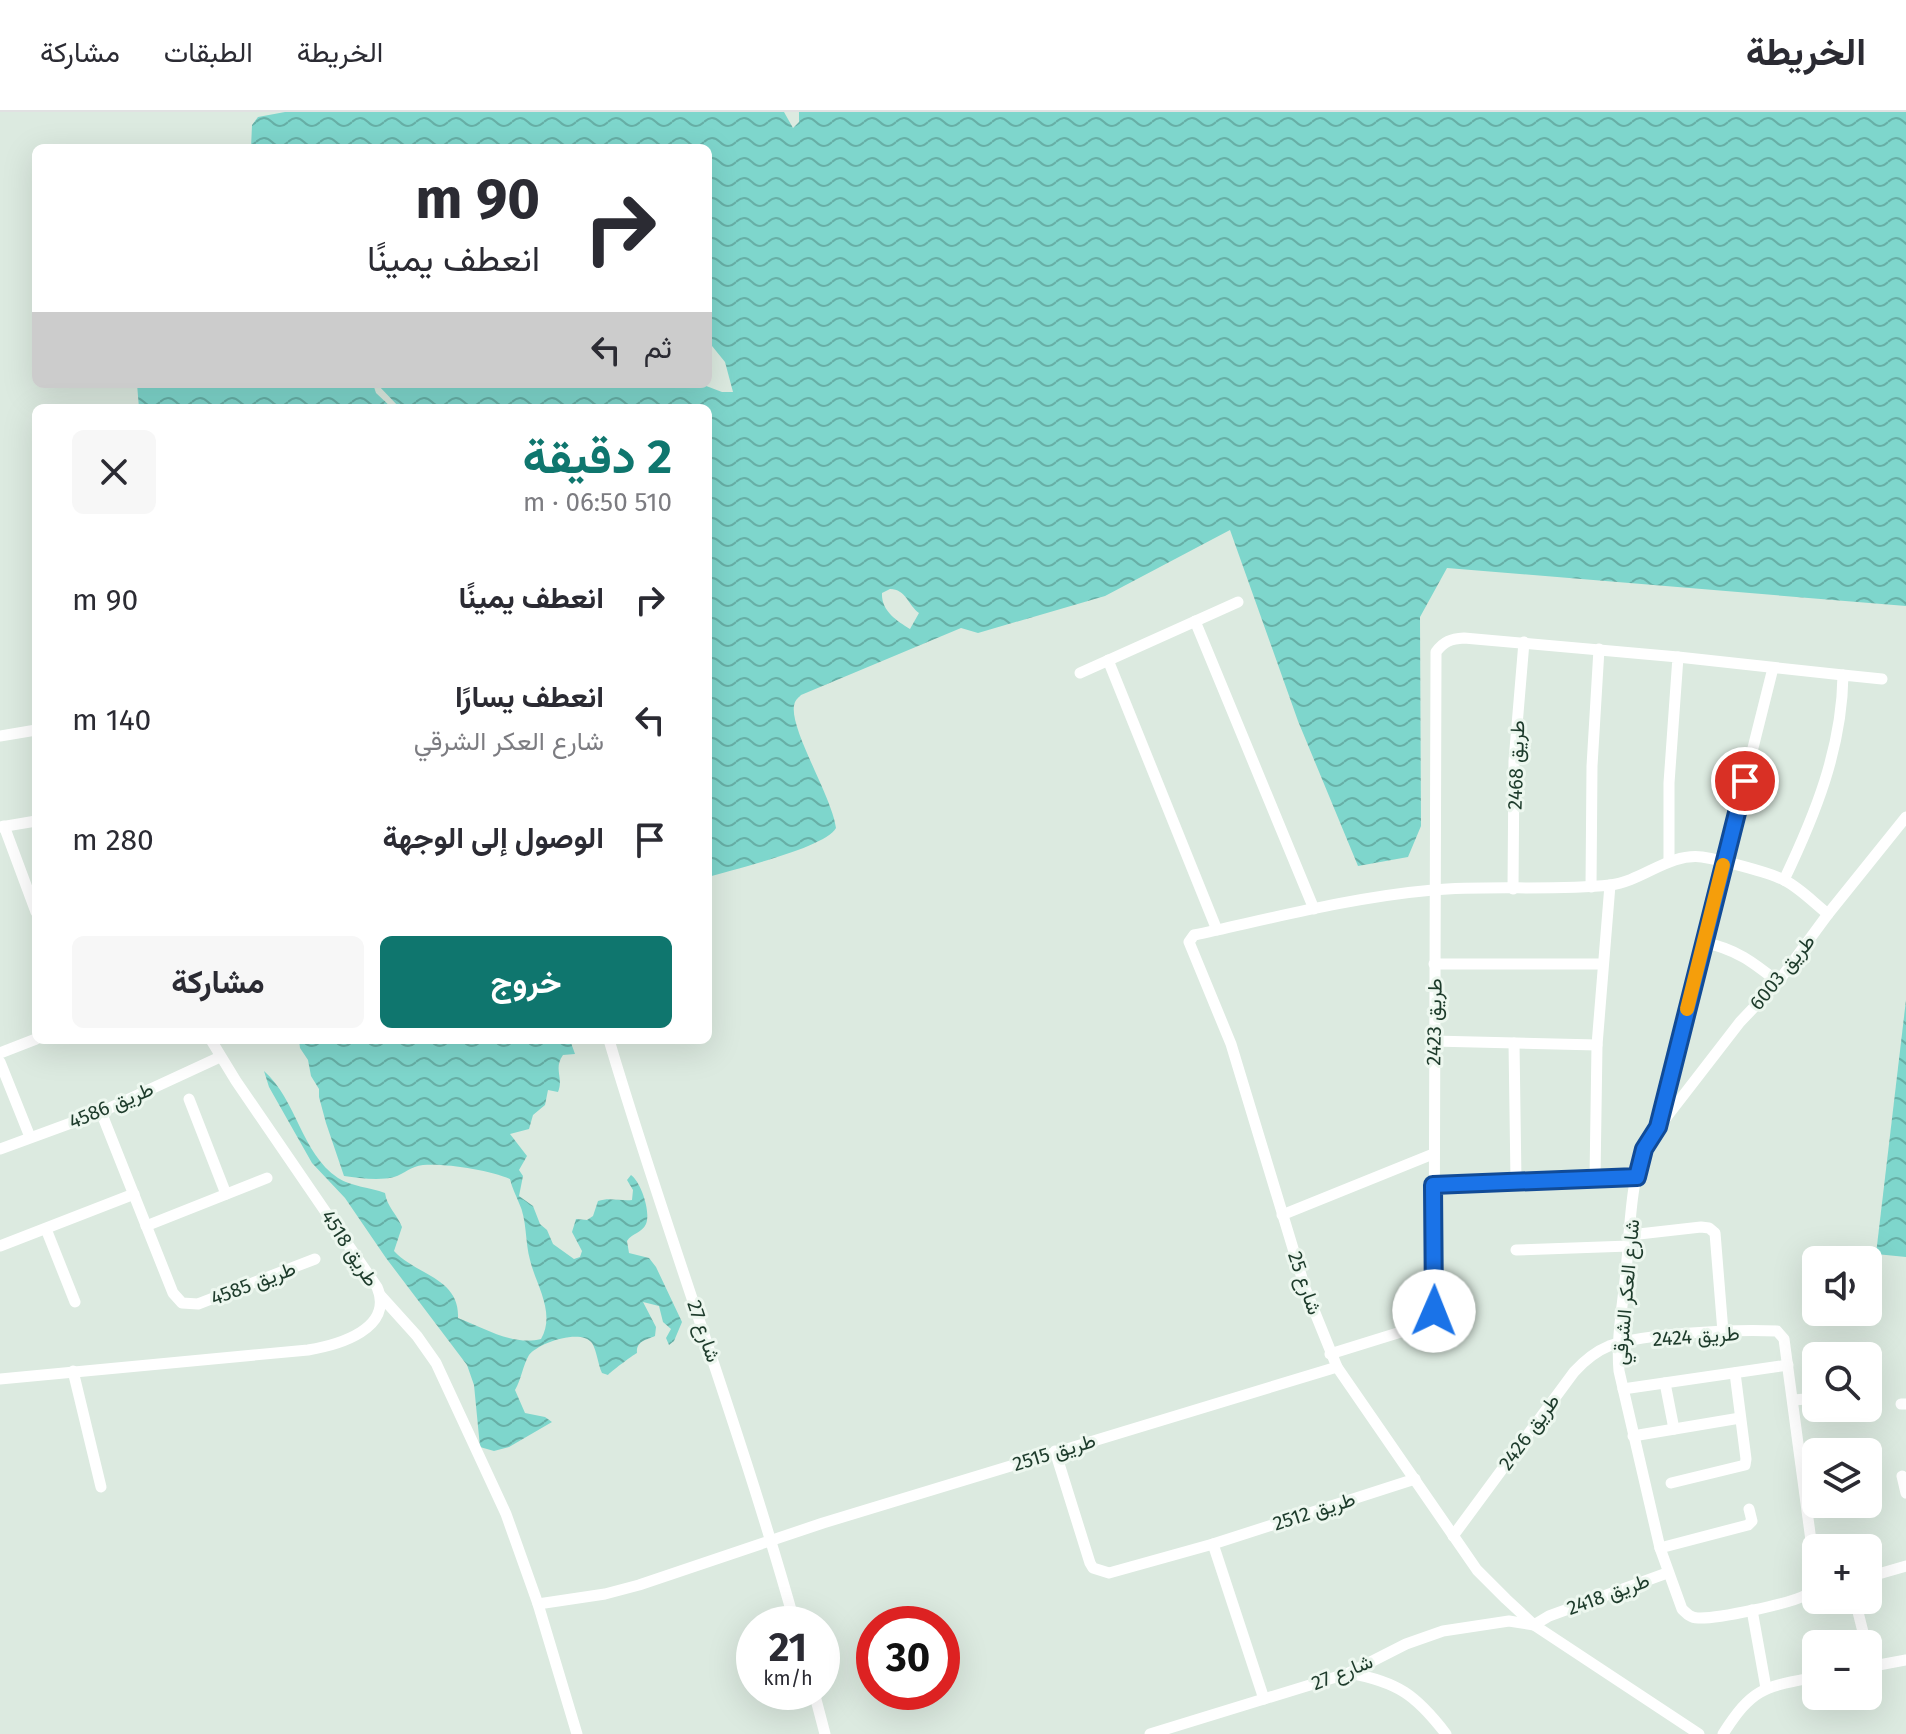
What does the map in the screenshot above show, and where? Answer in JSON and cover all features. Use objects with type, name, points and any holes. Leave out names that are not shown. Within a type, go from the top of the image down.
[{"type":"street","points":[[1080,673],[1238,602]]},
{"type":"street","points":[[1195,621],[1314,909]]},
{"type":"street","name":"طريق 2423","points":[[1330,1354],[1417,1327],[1434,1311],[1436,652],[1444,642],[1453,639],[1524,642]]},
{"type":"street","points":[[1524,642],[1882,679]]},
{"type":"street","name":"طريق 2468","points":[[1513,889],[1514,761],[1524,642]]},
{"type":"street","points":[[1591,887],[1592,766],[1599,649]]},
{"type":"street","points":[[1678,657],[1669,783],[1669,861],[1693,857],[1784,880],[1828,914]]},
{"type":"street","points":[[1108,660],[1217,930]]},
{"type":"street","name":"شارع العكر الشرقي","points":[[1667,1573],[1618,1362],[1637,1177],[1644,1149],[1658,1127],[1773,668]]},
{"type":"street","points":[[1784,880],[1812,821],[1827,778],[1838,727],[1843,675]]},
{"type":"street","points":[[0,736],[32,731]]},
{"type":"street","name":"طريق 6003","points":[[1658,1127],[1740,1022],[1778,982],[1906,817]]},
{"type":"street","points":[[32,822],[2,827],[32,902]]},
{"type":"street","name":"شارع 25","points":[[1669,861],[1637,879],[1610,885],[1434,890],[1314,909],[1194,935],[1189,945],[1231,1044],[1305,1288],[1337,1367],[1477,1570],[1534,1625],[1699,1734]]},
{"type":"street","points":[[1595,1178],[1597,1045],[1610,885]]},
{"type":"street","points":[[1704,943],[1725,946],[1747,957],[1778,982]]},
{"type":"street","points":[[1434,964],[1603,964]]},
{"type":"street","points":[[0,1053],[32,1041]]},
{"type":"street","points":[[1433,1041],[1597,1045]]},
{"type":"street","points":[[1514,1043],[1516,1181]]},
{"type":"street","name":"طريق 4518","points":[[0,1379],[286,1353],[330,1346],[354,1337],[369,1326],[380,1312],[380,1294],[213,1044]]},
{"type":"street","name":"شارع 27","points":[[610,1044],[639,1142],[718,1371],[790,1606]]},
{"type":"street","name":"طريق 4586","points":[[0,1149],[101,1112],[220,1057]]},
{"type":"street","points":[[0,1062],[30,1137]]},
{"type":"street","points":[[189,1099],[226,1194]]},
{"type":"street","name":"طريق 4585","points":[[101,1112],[176,1298],[190,1305],[210,1300],[315,1259]]},
{"type":"street","points":[[1282,1215],[1433,1154]]},
{"type":"street","points":[[1433,1185],[1637,1177]]},
{"type":"street","points":[[146,1226],[267,1178]]},
{"type":"street","points":[[0,1246],[134,1194]]},
{"type":"street","points":[[1516,1250],[1630,1241],[1709,1228],[1715,1233],[1723,1332]]},
{"type":"street","points":[[46,1229],[75,1302]]},
{"type":"street","points":[[380,1294],[417,1336],[444,1379],[516,1534],[577,1734]]},
{"type":"street","name":"طريق 2424","points":[[1619,1343],[1723,1332],[1774,1331]]},
{"type":"street","name":"طريق 2418","points":[[1774,1331],[1784,1339],[1809,1534]]},
{"type":"street","name":"طريق 2426","points":[[1453,1536],[1574,1372],[1590,1356],[1619,1343]]},
{"type":"street","points":[[1623,1389],[1788,1365]]},
{"type":"street","name":"طريق 2515","points":[[538,1604],[605,1594],[639,1585],[1055,1451],[1337,1367]]},
{"type":"street","points":[[73,1371],[101,1487]]},
{"type":"street","points":[[1671,1483],[1745,1465],[1735,1373]]},
{"type":"street","points":[[1665,1383],[1674,1429]]},
{"type":"street","points":[[1794,1400],[1802,1399]]},
{"type":"street","points":[[1633,1436],[1740,1418]]},
{"type":"street","name":"طريق 2512","points":[[1055,1451],[1093,1568],[1109,1573],[1213,1544],[1415,1479]]},
{"type":"street","points":[[1902,1476],[1906,1493]]},
{"type":"street","points":[[1660,1548],[1748,1525],[1752,1521],[1749,1509]]},
{"type":"street","points":[[1213,1544],[1264,1699]]},
{"type":"street","points":[[1882,1573],[1906,1566]]},
{"type":"street","name":"طريق 2418","points":[[1534,1625],[1549,1616],[1667,1573],[1682,1609],[1689,1616],[1699,1618],[1752,1610],[1802,1595]]},
{"type":"street","points":[[1752,1610],[1766,1688]]},
{"type":"street","name":"شارع 27","points":[[1150,1734],[1349,1673],[1406,1644],[1443,1631],[1509,1621],[1534,1625]]},
{"type":"street","points":[[1882,1662],[1906,1660]]},
{"type":"street","points":[[1349,1673],[1380,1680],[1409,1693],[1425,1707],[1446,1734]]},
{"type":"street","points":[[1723,1734],[1749,1699],[1766,1688],[1802,1680]]},
{"type":"street","points":[[819,1710],[825,1734]]},
{"type":"water","points":[[285,112],[784,112],[793,128],[799,122],[799,112],[1906,112],[1906,606],[1447,568],[1420,617],[1421,826],[1408,857],[1358,866],[1298,721],[1230,530],[1105,596],[978,633],[961,628],[801,695],[794,704],[794,717],[836,828],[828,836],[798,850],[712,876],[712,404],[396,404],[381,388],[712,388],[733,392],[725,362],[712,346],[712,144],[251,144],[252,125],[258,117]],"holes":[[[890,589],[900,592],[919,613],[910,629],[895,619],[882,599],[882,593]]]},
{"type":"water","points":[[137,388],[374,388],[388,404],[139,404]]},
{"type":"water","points":[[1906,1000],[1906,1257],[1882,1255],[1882,1246],[1877,1246]]},
{"type":"water","points":[[300,1044],[571,1044],[575,1054],[563,1055],[560,1060],[558,1092],[548,1090],[545,1105],[533,1115],[529,1129],[510,1134],[527,1156],[519,1170],[523,1176],[519,1196],[533,1206],[553,1244],[574,1259],[580,1257],[582,1251],[572,1232],[576,1219],[587,1220],[593,1216],[598,1201],[632,1200],[633,1190],[627,1180],[631,1175],[641,1190],[647,1219],[644,1227],[627,1241],[629,1253],[649,1258],[656,1267],[682,1322],[674,1341],[669,1345],[666,1338],[671,1329],[663,1322],[659,1306],[643,1302],[656,1327],[655,1336],[640,1343],[637,1353],[608,1375],[602,1373],[594,1346],[587,1339],[570,1337],[541,1346],[529,1355],[515,1390],[525,1413],[545,1417],[552,1422],[509,1447],[494,1451],[480,1447],[474,1385],[467,1365],[345,1198],[312,1163],[269,1087],[264,1071],[284,1096],[315,1155],[326,1167],[343,1181],[385,1193],[402,1227],[394,1251],[435,1278],[452,1294],[458,1318],[509,1338],[530,1341],[541,1339],[546,1309],[530,1260],[522,1209],[510,1179],[479,1170],[432,1165],[415,1167],[388,1178],[344,1176],[326,1123],[319,1089]]},
{"type":"slow traffic","points":[[1687,1009],[1723,865]]},
{"type":"route","points":[[1434,1311],[1433,1185],[1637,1177],[1644,1149],[1658,1127],[1745,781]]}]
